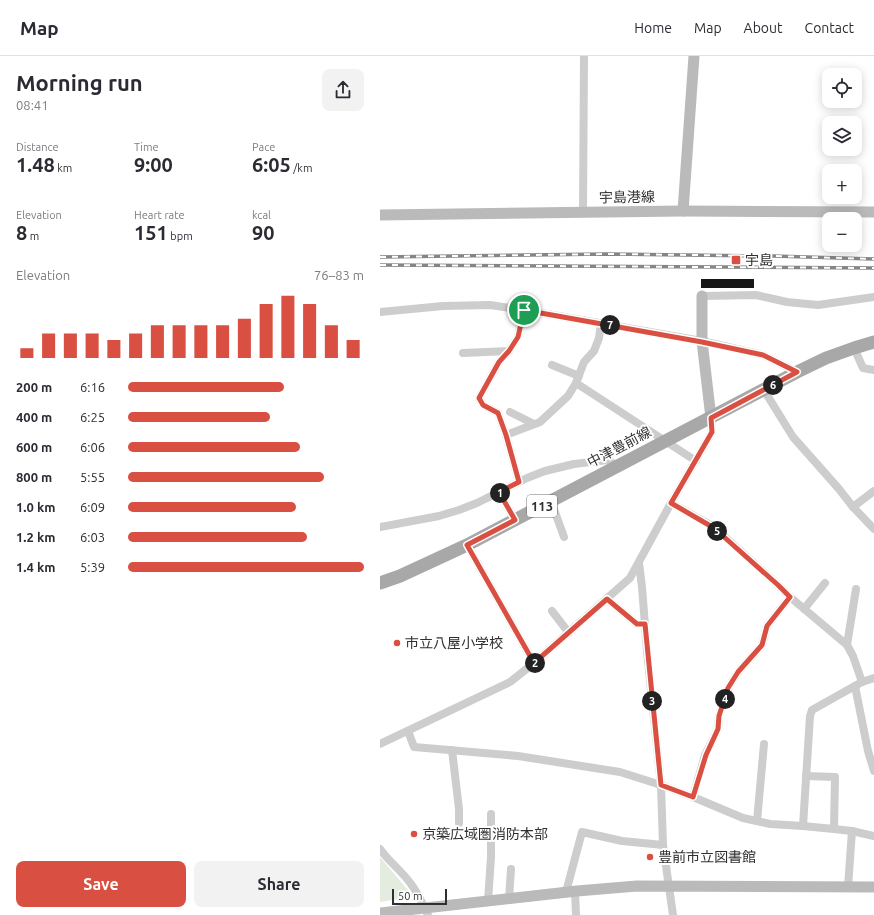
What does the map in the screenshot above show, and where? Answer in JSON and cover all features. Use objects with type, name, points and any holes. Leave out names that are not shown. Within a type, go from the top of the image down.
[{"type":"main road","name":"中津豊前線","points":[[380,583],[400,576],[467,545],[797,372],[826,358],[874,342]]},
{"type":"street","points":[[583,213],[584,56]]},
{"type":"street","points":[[683,211],[694,56]]},
{"type":"street","name":"宇島港線","points":[[380,215],[683,211],[874,212]]},
{"type":"street","points":[[380,744],[510,682],[569,633],[630,578],[712,432],[702,342],[702,296],[756,296],[787,302],[818,305],[874,297]]},
{"type":"street","points":[[380,312],[442,306],[490,305],[601,323],[763,355],[797,372]]},
{"type":"street","points":[[519,482],[506,435],[498,413],[483,405],[479,398],[499,362],[509,351],[518,337],[524,310]]},
{"type":"street","points":[[506,435],[540,422],[568,396],[577,380],[584,362],[594,351],[599,338],[601,323]]},
{"type":"street","points":[[854,348],[863,368],[874,370]]},
{"type":"street","points":[[463,353],[509,351]]},
{"type":"street","points":[[552,365],[577,380],[696,461]]},
{"type":"street","points":[[764,390],[793,437],[853,507],[874,529]]},
{"type":"street","points":[[510,412],[534,424]]},
{"type":"street","points":[[380,527],[407,523],[445,514],[471,505],[545,471],[574,464],[608,460],[617,466]]},
{"type":"street","points":[[853,507],[874,491]]},
{"type":"street","points":[[499,492],[515,520]]},
{"type":"street","points":[[551,501],[564,537]]},
{"type":"street","points":[[671,503],[714,528],[790,597],[847,645],[853,656],[868,751],[874,771]]},
{"type":"street","points":[[467,545],[534,663]]},
{"type":"street","points":[[639,563],[661,785],[663,845],[673,915]]},
{"type":"street","points":[[804,609],[825,583]]},
{"type":"street","points":[[847,645],[856,589]]},
{"type":"street","points":[[693,797],[706,755],[718,729],[719,716],[728,688],[738,672],[762,645],[767,626],[790,597]]},
{"type":"street","points":[[607,599],[637,624],[645,624]]},
{"type":"street","points":[[552,610],[569,633]]},
{"type":"street","points":[[803,826],[810,716],[812,710],[858,684],[874,678]]},
{"type":"street","points":[[408,731],[414,747],[518,756],[620,772],[661,785],[743,818],[770,824],[852,831],[874,836]]},
{"type":"street","points":[[757,821],[764,744]]},
{"type":"street","points":[[452,750],[459,809],[459,823]]},
{"type":"street","points":[[806,776],[835,777],[834,829]]},
{"type":"street","points":[[488,901],[491,858],[491,814]]},
{"type":"street","points":[[848,887],[852,831]]},
{"type":"street","points":[[576,915],[570,892],[582,832],[622,841],[663,845]]},
{"type":"street","points":[[380,849],[411,884],[426,912]]},
{"type":"street","points":[[509,899],[511,869]]},
{"type":"street","points":[[380,913],[426,912],[488,901],[637,886],[874,887]]},
{"type":"shaded area","points":[[380,857],[412,895],[411,897],[380,902]]},
{"type":"building","points":[[701,279],[754,279],[754,288],[701,288]]},
{"type":"railway","points":[[380,257],[608,254],[874,259]]},
{"type":"railway","points":[[380,265],[874,268]]},
{"type":"place","name":"宇島","points":[[736,260]]},
{"type":"place","name":"市立八屋小学校","points":[[397,643]]},
{"type":"place","name":"京築広域圏消防本部","points":[[414,834]]},
{"type":"place","name":"豊前市立図書館","points":[[650,857]]},
{"type":"route","points":[[524,310],[702,342],[763,355],[797,372],[711,418],[712,432],[671,503],[714,528],[790,597],[767,626],[762,645],[738,672],[728,688],[719,716],[718,729],[706,755],[693,797],[661,785],[645,624],[637,624],[607,599],[534,663],[467,545],[515,520],[499,492],[519,482],[506,435],[498,413],[483,405],[479,398],[499,362],[509,351],[518,337],[524,310]]}]
